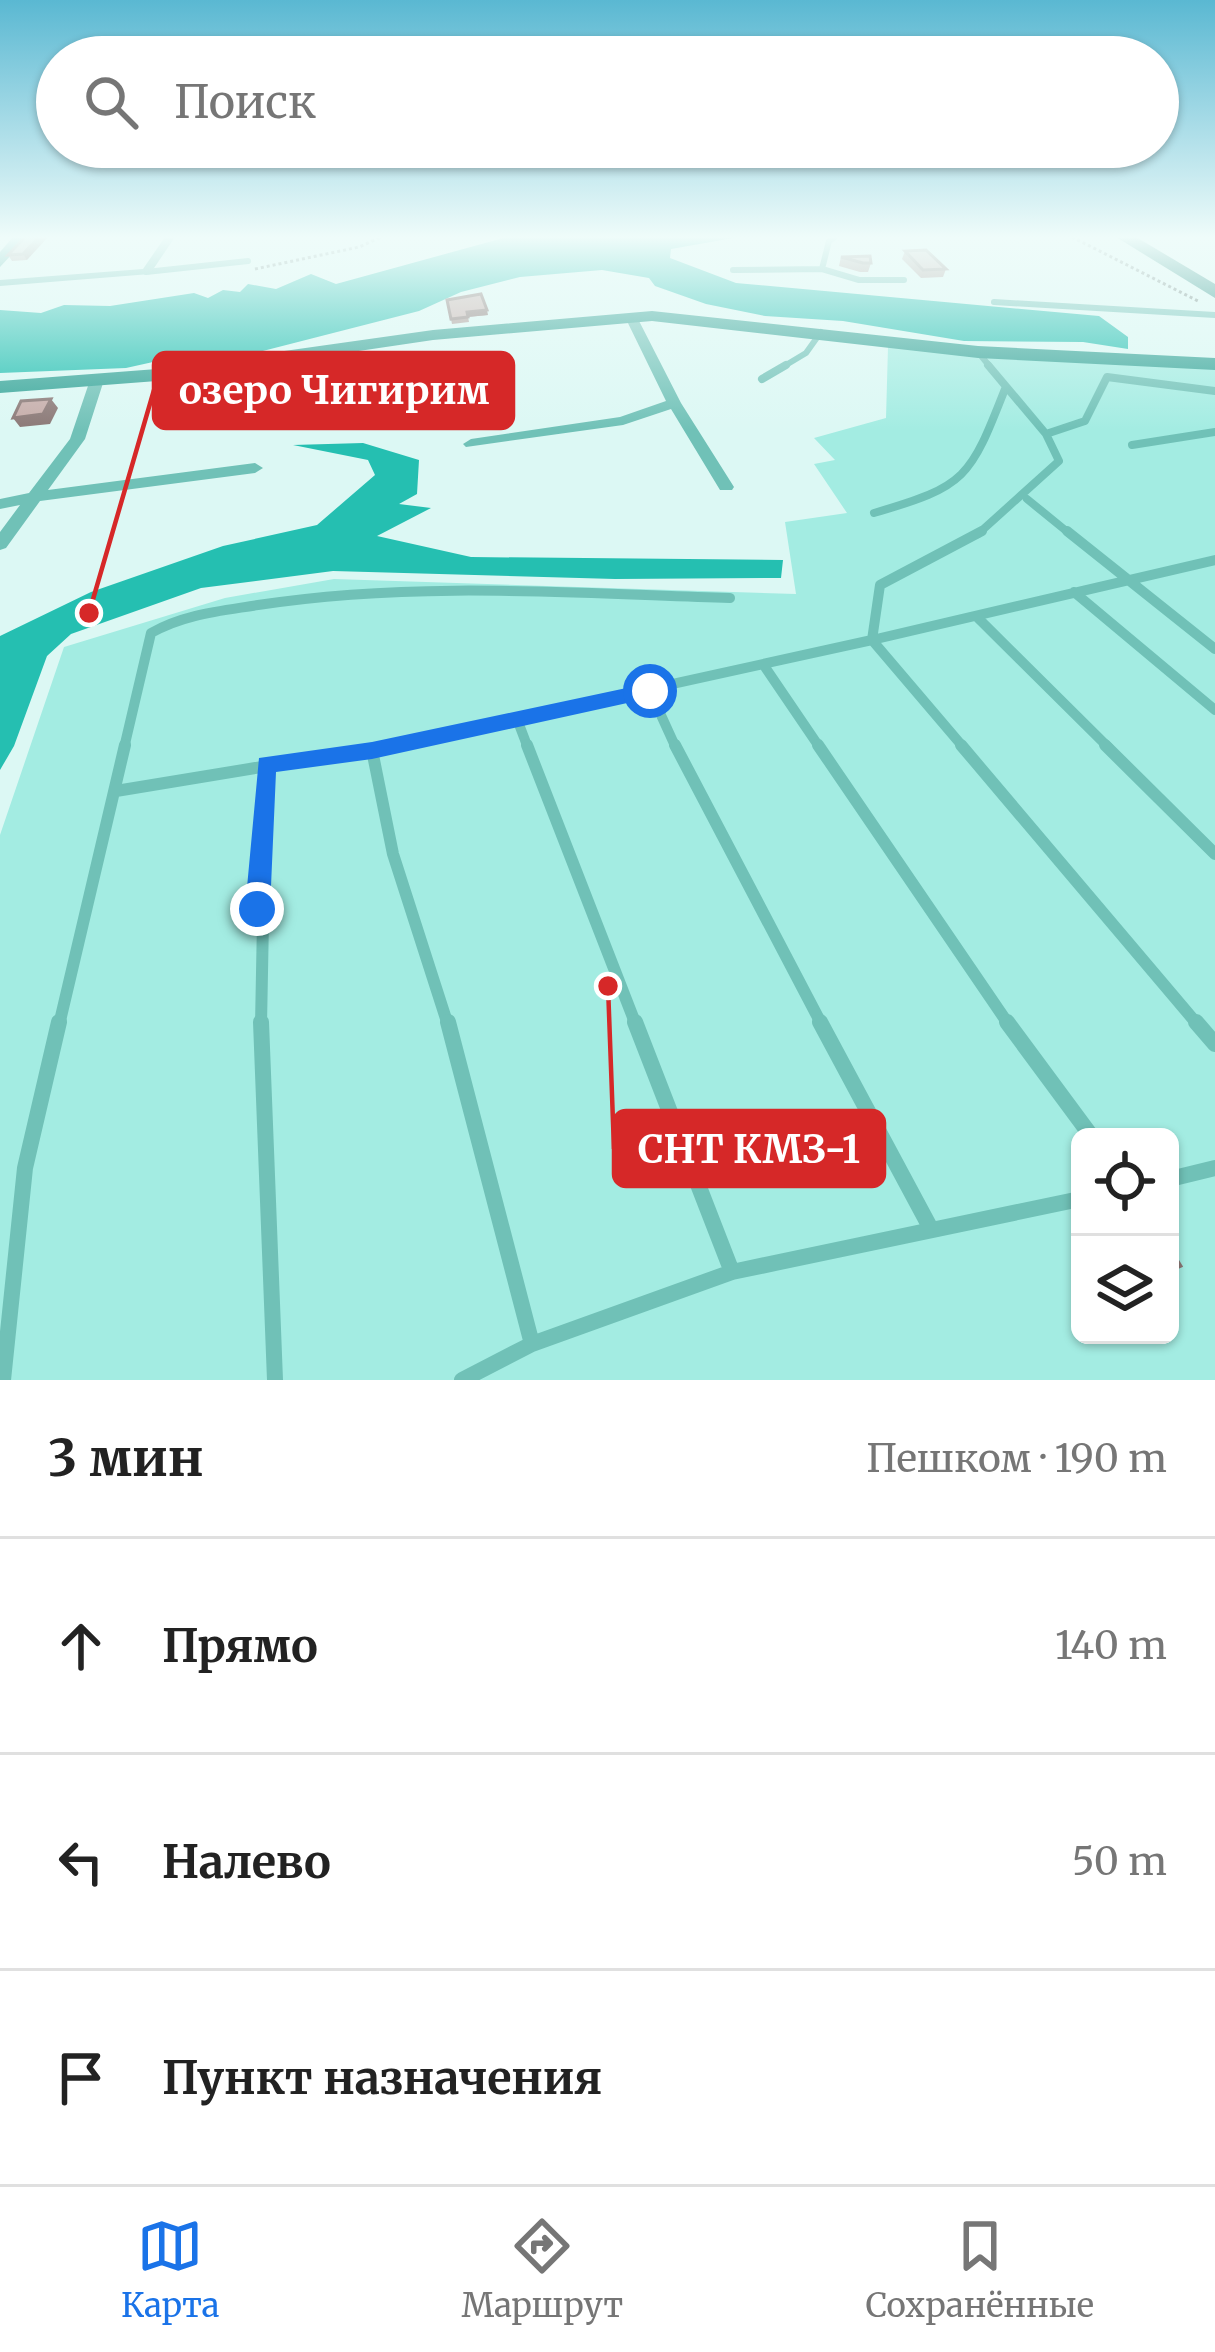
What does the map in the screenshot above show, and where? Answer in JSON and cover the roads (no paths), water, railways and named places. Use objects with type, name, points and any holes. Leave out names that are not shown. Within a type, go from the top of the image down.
[{"type":"street","points":[[631,317],[674,403],[726,488]]},
{"type":"street","points":[[0,387],[98,380],[410,338],[631,317],[821,332],[978,352],[1215,364]]},
{"type":"street","points":[[0,544],[77,439],[98,380]]},
{"type":"street","points":[[471,444],[623,421],[674,403]]},
{"type":"street","points":[[0,504],[76,489],[255,468]]},
{"type":"lane","points":[[994,302],[1215,315]]},
{"type":"lane","points":[[762,379],[806,353],[821,332]]},
{"type":"lane","points":[[978,352],[1046,434],[1059,461],[1027,499],[961,544],[909,566],[880,585],[872,640],[1215,1044]]},
{"type":"lane","points":[[1046,434],[1084,422],[1107,377],[1215,391]]},
{"type":"lane","points":[[874,513],[949,492],[972,472],[1006,389]]},
{"type":"lane","points":[[1132,445],[1215,431]]},
{"type":"lane","points":[[1027,499],[1215,649]]},
{"type":"lane","points":[[116,791],[372,751],[765,667],[1215,560]]},
{"type":"lane","points":[[3,1380],[25,1168],[151,633],[165,624],[313,594],[374,590],[730,598]]},
{"type":"lane","points":[[1074,592],[1215,710]]},
{"type":"lane","points":[[977,617],[1215,854]]},
{"type":"lane","points":[[765,667],[962,958],[1085,1128]]},
{"type":"lane","points":[[650,691],[695,788],[931,1229]]},
{"type":"lane","points":[[517,719],[733,1272]]},
{"type":"lane","points":[[372,751],[393,854],[437,981],[532,1344]]},
{"type":"lane","points":[[266,764],[257,909],[258,1048],[275,1380]]},
{"type":"lane","points":[[1179,1177],[1215,1168]]},
{"type":"lane","points":[[462,1380],[532,1344],[733,1272],[1071,1200]]},
{"type":"place","name":"озеро Чигирим","points":[[89,613]]},
{"type":"place","name":"СНТ КМЗ-1","points":[[608,986]]}]
